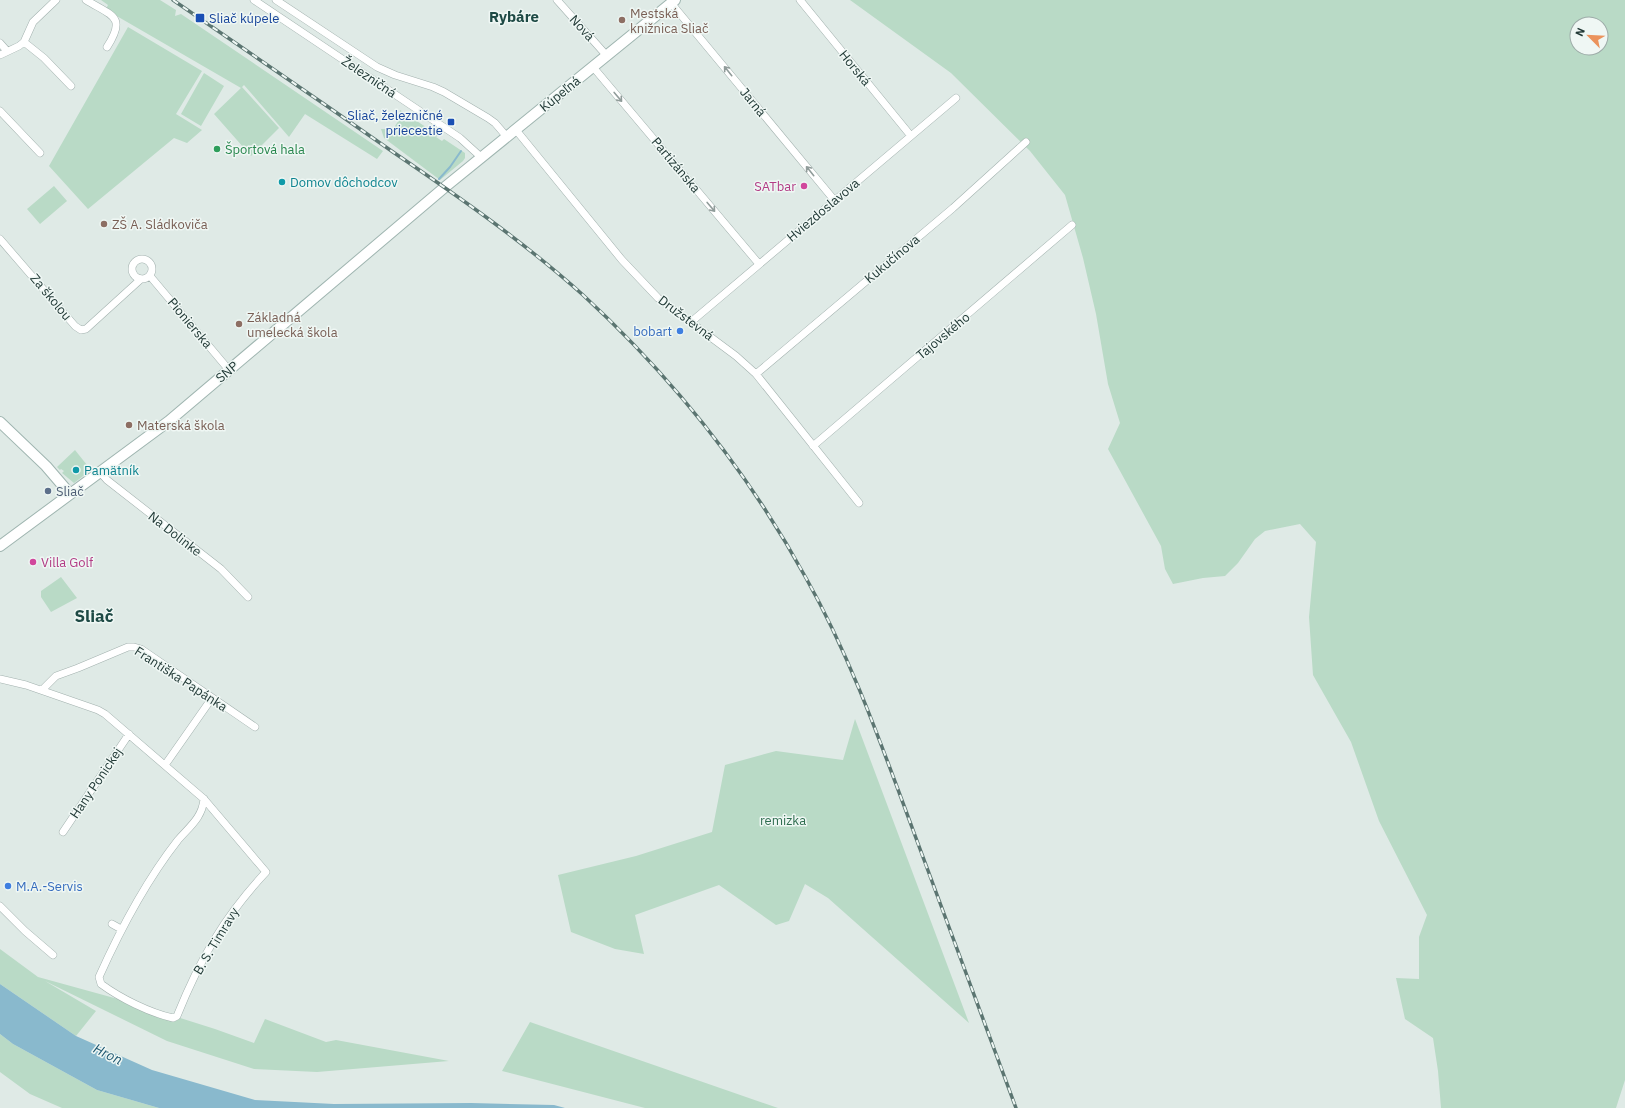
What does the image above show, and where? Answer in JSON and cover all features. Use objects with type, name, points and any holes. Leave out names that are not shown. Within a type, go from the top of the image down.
[{"type":"street","points":[[0,55],[20,46],[24,42],[33,22],[56,0]]},
{"type":"street","points":[[86,0],[112,16],[116,21],[117,27],[115,34],[107,47]]},
{"type":"street","name":"Železničná","points":[[254,0],[460,138],[482,158]]},
{"type":"street","name":"Železničná","points":[[276,0],[377,67],[395,75],[433,87],[479,112],[495,123],[507,137]]},
{"type":"street","name":"Nová","points":[[557,0],[606,56]]},
{"type":"street","name":"Horská","points":[[800,0],[911,136]]},
{"type":"street","name":"Kúpeľná","points":[[445,187],[673,1]]},
{"type":"street","name":"Jarná","points":[[673,1],[835,201]]},
{"type":"street","points":[[24,42],[44,58],[71,86]]},
{"type":"street","points":[[0,43],[7,51]]},
{"type":"street","name":"Partizánska","points":[[593,67],[759,264]]},
{"type":"street","name":"Hviezdoslavova","points":[[691,322],[956,98]]},
{"type":"street","points":[[0,111],[40,153]]},
{"type":"street","name":"Družstevná","points":[[516,130],[637,277],[658,298],[736,356],[756,374],[859,503]]},
{"type":"street","name":"Kukučínova","points":[[756,374],[952,208],[1026,142]]},
{"type":"street","name":"SNP","points":[[0,546],[169,421],[445,187]]},
{"type":"street","name":"Tajovského","points":[[813,446],[1072,225]]},
{"type":"street","name":"Za školou","points":[[0,240],[20,260],[75,326],[81,330],[86,329],[140,279]]},
{"type":"street","points":[[145,258],[151,262],[153,270],[150,276],[140,279],[133,274],[132,266],[137,259],[145,258]]},
{"type":"street","name":"Pionierska","points":[[150,276],[229,370]]},
{"type":"street","points":[[0,422],[46,466],[70,494]]},
{"type":"street","name":"Na Dolinke","points":[[100,472],[113,484],[221,569],[248,597]]},
{"type":"street","name":"Františka Papánka","points":[[42,690],[56,676],[128,647],[134,647],[157,660],[255,727]]},
{"type":"street","points":[[0,679],[42,690],[98,710],[112,719],[204,799],[201,813],[157,868],[121,929],[112,924]]},
{"type":"street","points":[[165,765],[212,698]]},
{"type":"street","name":"Hany Ponickej","points":[[63,832],[129,734]]},
{"type":"street","name":"B. S. Timravy","points":[[121,929],[99,977],[101,984],[111,992],[149,1010],[167,1017],[173,1018],[178,1016],[202,960],[214,940],[238,904],[266,872],[204,799]]},
{"type":"street","points":[[0,906],[25,931],[53,955]]},
{"type":"green space","points":[[101,0],[160,0],[176,10],[175,16],[181,14],[383,151],[377,159],[305,114],[289,137],[244,85],[241,88],[115,15],[106,9],[108,5]]},
{"type":"green space","points":[[850,0],[1625,0],[1625,1080],[1616,1108],[1441,1108],[1438,1071],[1433,1038],[1405,1019],[1396,978],[1419,979],[1419,937],[1427,915],[1379,821],[1351,742],[1313,675],[1309,617],[1316,542],[1300,524],[1265,531],[1255,539],[1238,563],[1225,576],[1203,578],[1173,584],[1165,569],[1161,546],[1108,449],[1120,423],[1108,384],[1096,314],[1083,258],[1065,195],[1030,151],[951,73]]},
{"type":"green space","points":[[128,27],[202,71],[176,114],[202,130],[187,143],[174,138],[88,209],[49,166]]},
{"type":"green space","points":[[204,73],[224,86],[201,126],[181,114]]},
{"type":"green space","points":[[242,87],[279,128],[251,156],[214,114]]},
{"type":"green space","points":[[400,110],[438,135],[436,137],[442,141],[444,139],[465,153],[465,158],[463,161],[440,180],[384,138],[381,129],[393,129],[399,120]]},
{"type":"green space","points":[[54,186],[67,201],[40,224],[27,209]]},
{"type":"green space","points":[[75,450],[91,470],[74,483],[62,473],[64,471],[57,467]]},
{"type":"green space","points":[[61,577],[77,598],[51,612],[41,597],[41,591]]},
{"type":"green space","name":"remizka","points":[[855,719],[969,1023],[828,898],[805,884],[789,921],[776,925],[719,885],[635,915],[644,954],[615,949],[571,932],[558,875],[636,856],[712,832],[725,765],[776,751],[843,760]]},
{"type":"green space","points":[[0,949],[38,977],[136,1004],[254,1043],[265,1019],[326,1042],[336,1040],[449,1061],[317,1072],[254,1069],[167,1041],[45,981],[96,1011],[76,1036],[0,984]]},
{"type":"green space","points":[[530,1022],[778,1108],[645,1108],[502,1071]]},
{"type":"green space","points":[[0,1034],[13,1044],[97,1090],[159,1108],[62,1108],[30,1094],[0,1072]]},
{"type":"water","name":"Hron","points":[[0,984],[76,1036],[152,1070],[255,1100],[334,1104],[471,1103],[554,1105],[565,1108],[159,1108],[97,1090],[13,1044],[0,1034]]},
{"type":"waterway","points":[[439,179],[450,167],[461,151]]},
{"type":"railway","points":[[173,0],[491,220],[561,275],[616,326],[647,359],[706,428],[733,463],[759,501],[806,578],[851,670],[877,734],[1016,1108]]},
{"type":"place","name":"Sliač kúpele","points":[[200,18]]},
{"type":"place","name":"Mestská knižnica Sliač","points":[[622,20]]},
{"type":"place","name":"Sliač, železničné priecestie","points":[[451,122]]},
{"type":"place","name":"Športová hala","points":[[217,149]]},
{"type":"place","name":"Domov dôchodcov","points":[[282,182]]},
{"type":"place","name":"SATbar","points":[[804,186]]},
{"type":"place","name":"ZŠ A. Sládkoviča","points":[[104,224]]},
{"type":"place","name":"Základná umelecká škola","points":[[239,324]]},
{"type":"place","name":"bobart","points":[[680,331]]},
{"type":"place","name":"Materská škola","points":[[129,425]]},
{"type":"place","name":"Pamätník","points":[[76,470]]},
{"type":"place","name":"Sliač","points":[[48,491]]},
{"type":"place","name":"Villa Golf","points":[[33,562]]},
{"type":"place","name":"M.A.-Servis","points":[[8,886]]},
{"type":"district","name":"Rybáre","points":[[514,16]]},
{"type":"district","name":"Sliač","points":[[94,616]]}]
